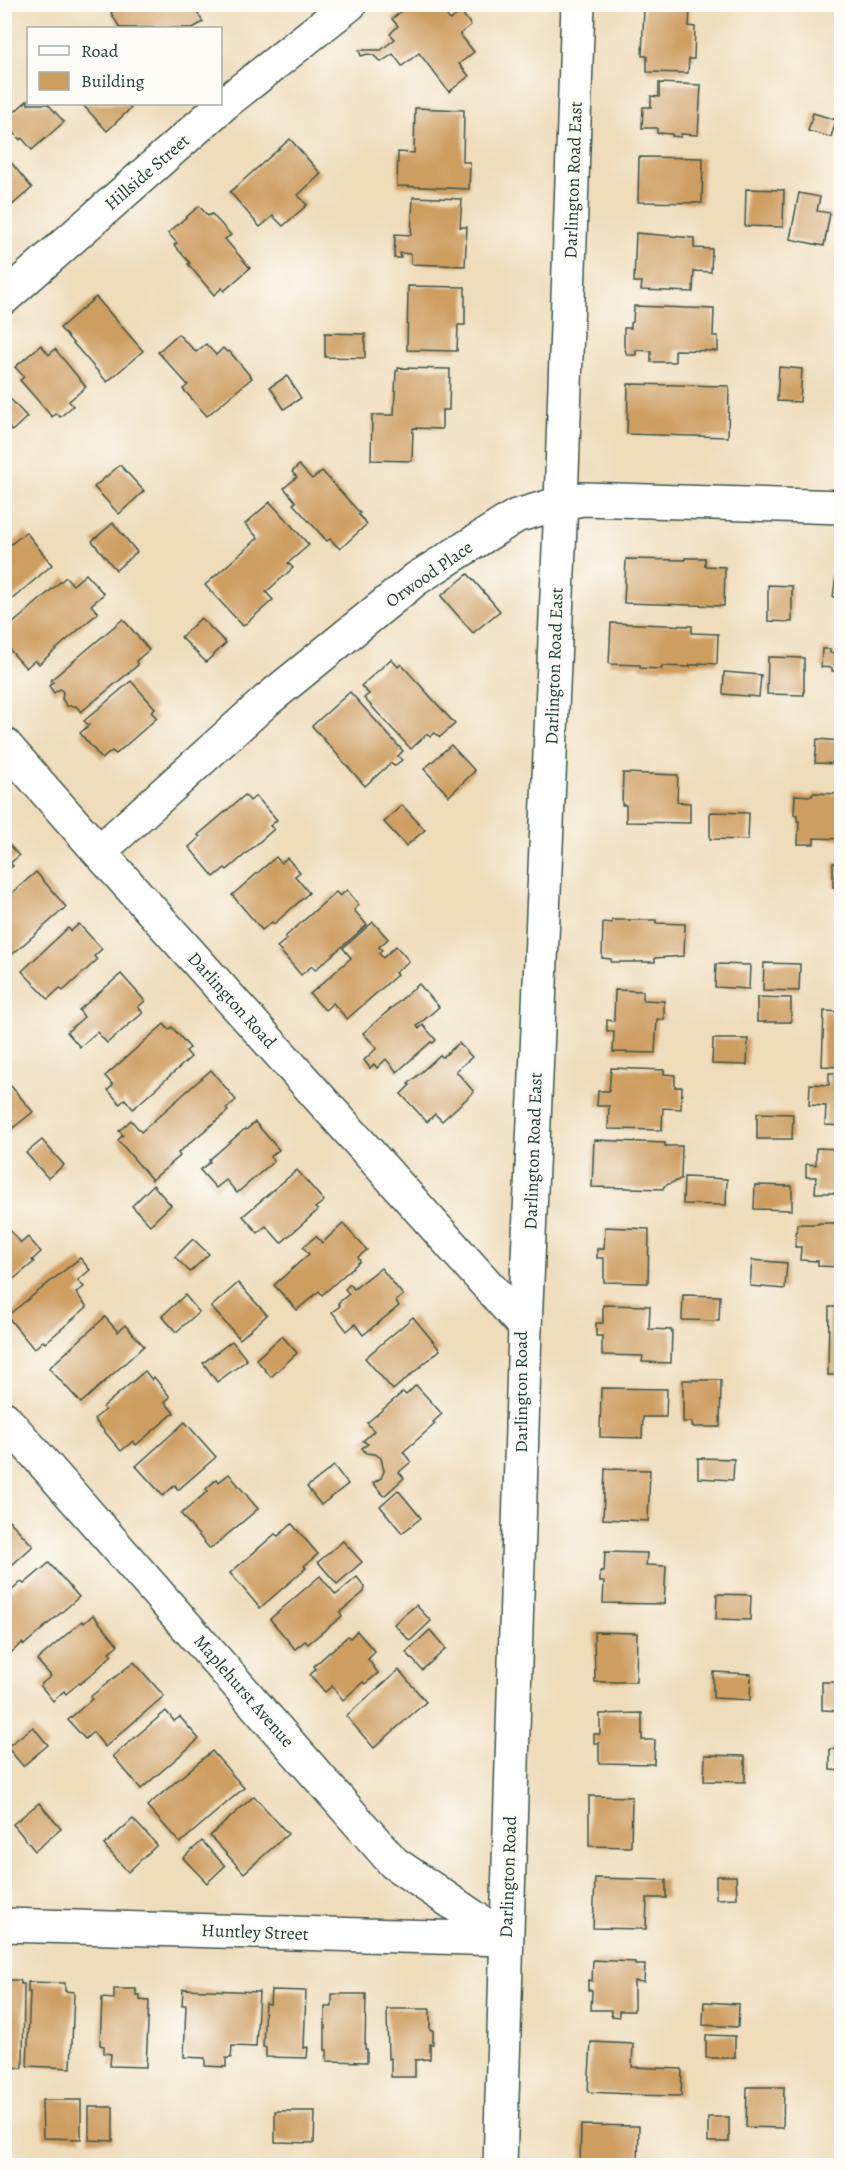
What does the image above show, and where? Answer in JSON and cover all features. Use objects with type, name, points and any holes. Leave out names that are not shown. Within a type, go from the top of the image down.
[{"type":"street","name":"Hillside Street","points":[[4,298],[225,103],[350,4]]},
{"type":"street","name":"Darlington Road East","points":[[525,1327],[561,502],[578,4]]},
{"type":"street","name":"Orwood Place","points":[[99,852],[266,701],[416,579],[516,516],[561,502],[583,499],[842,507]]},
{"type":"street","name":"Darlington Road","points":[[4,744],[525,1327],[500,2166]]},
{"type":"street","name":"Maplehurst Avenue","points":[[4,1418],[394,1863],[506,1940]]},
{"type":"street","name":"Huntley Street","points":[[4,1925],[506,1940]]},
{"type":"building","points":[[124,4],[192,4],[203,22],[195,27],[119,27],[111,13]]},
{"type":"building","points":[[410,4],[438,4],[450,20],[461,12],[471,25],[460,34],[474,52],[459,64],[469,76],[449,92],[419,53],[402,66],[393,54],[381,62],[373,55],[361,56],[359,50],[381,50],[395,39],[390,34],[398,26],[392,19]]},
{"type":"building","points":[[644,8],[690,9],[689,26],[695,27],[694,59],[689,59],[688,73],[647,72],[647,56],[642,56]]},
{"type":"building","points":[[659,83],[701,85],[698,135],[672,136],[672,134],[657,133],[657,128],[642,128],[643,107],[651,107],[651,96],[659,97]]},
{"type":"building","points":[[27,101],[27,105],[49,105],[64,122],[32,150],[4,121]]},
{"type":"building","points":[[83,105],[128,105],[131,108],[107,131]]},
{"type":"building","points":[[415,108],[464,110],[463,162],[470,162],[469,189],[397,186],[398,152],[414,153]]},
{"type":"building","points":[[813,113],[836,120],[831,137],[808,131]]},
{"type":"building","points":[[290,139],[321,174],[298,195],[307,205],[283,226],[273,216],[260,227],[230,192]]},
{"type":"building","points":[[4,154],[32,188],[4,212]]},
{"type":"building","points":[[639,157],[703,158],[702,203],[638,202]]},
{"type":"building","points":[[746,189],[784,190],[783,227],[745,226]]},
{"type":"building","points":[[799,193],[820,197],[817,211],[830,213],[824,246],[790,239]]},
{"type":"building","points":[[413,197],[462,199],[460,227],[467,227],[465,266],[411,264],[411,254],[400,253],[401,258],[394,258],[395,234],[411,235]]},
{"type":"building","points":[[199,206],[208,216],[212,214],[231,235],[225,239],[250,268],[224,291],[222,288],[214,295],[188,264],[190,263],[174,245],[177,243],[168,233]]},
{"type":"building","points":[[636,233],[694,238],[694,248],[712,249],[711,272],[694,271],[693,292],[641,290],[642,282],[634,282]]},
{"type":"building","points":[[408,286],[465,287],[465,325],[458,325],[457,351],[407,350]]},
{"type":"building","points":[[96,297],[143,351],[107,382],[60,328]]},
{"type":"building","points":[[634,306],[714,309],[713,336],[718,336],[718,351],[675,350],[675,362],[651,362],[651,351],[636,350],[636,355],[627,355],[624,346],[624,328],[631,328]]},
{"type":"building","points":[[325,333],[365,334],[365,358],[325,357]]},
{"type":"building","points":[[178,334],[196,352],[206,344],[216,355],[223,348],[229,351],[252,378],[207,416],[183,389],[188,385],[158,352]]},
{"type":"building","points":[[41,345],[49,355],[55,349],[86,387],[69,401],[73,406],[60,417],[56,413],[52,417],[20,380],[24,377],[15,367]]},
{"type":"building","points":[[779,367],[802,369],[800,402],[777,401]]},
{"type":"building","points":[[398,368],[450,369],[449,410],[442,410],[442,429],[413,428],[412,461],[371,460],[372,415],[394,415]]},
{"type":"building","points":[[287,376],[301,398],[284,409],[270,387]]},
{"type":"building","points":[[628,384],[729,386],[728,437],[627,434]]},
{"type":"building","points":[[4,392],[27,417],[12,431],[4,423]]},
{"type":"building","points":[[120,465],[144,491],[119,514],[94,487]]},
{"type":"building","points":[[299,465],[312,479],[322,471],[367,524],[340,549],[330,539],[327,541],[293,504],[296,502],[284,488],[297,477],[292,472]]},
{"type":"building","points":[[270,502],[309,545],[288,563],[293,568],[266,592],[273,600],[243,626],[205,585],[258,538],[245,524]]},
{"type":"building","points":[[113,523],[137,552],[116,570],[92,541]]},
{"type":"building","points":[[26,532],[52,565],[4,606],[4,550]]},
{"type":"building","points":[[685,558],[705,558],[705,566],[725,567],[724,606],[624,603],[626,559],[685,560]]},
{"type":"building","points":[[86,574],[104,594],[91,605],[98,613],[39,664],[35,660],[26,668],[7,647],[4,649],[4,631],[66,577],[73,585]]},
{"type":"building","points":[[468,574],[500,611],[473,633],[441,596]]},
{"type":"building","points":[[836,576],[842,577],[842,597],[833,597]]},
{"type":"building","points":[[768,585],[792,586],[792,622],[768,621]]},
{"type":"building","points":[[201,618],[226,643],[206,662],[181,637]]},
{"type":"building","points":[[123,619],[149,650],[136,661],[138,665],[81,712],[76,706],[67,706],[62,699],[63,692],[60,689],[54,693],[49,686],[53,682],[51,680]]},
{"type":"building","points":[[611,623],[692,626],[692,633],[718,634],[717,664],[699,663],[699,665],[690,665],[690,667],[662,666],[662,669],[640,668],[640,665],[609,664]]},
{"type":"building","points":[[822,649],[830,649],[830,653],[842,652],[842,678],[839,677],[839,671],[821,667]]},
{"type":"building","points":[[768,657],[804,658],[804,695],[767,694]]},
{"type":"building","points":[[391,659],[398,667],[401,664],[455,724],[440,737],[435,733],[430,737],[427,734],[411,749],[364,698],[369,694],[361,686]]},
{"type":"building","points":[[724,672],[761,675],[759,697],[723,694]]},
{"type":"building","points":[[131,681],[155,708],[151,712],[157,718],[116,754],[112,751],[102,759],[80,733],[89,725],[84,721]]},
{"type":"building","points":[[350,692],[403,751],[398,756],[402,760],[394,766],[391,763],[365,786],[312,726]]},
{"type":"building","points":[[817,739],[842,741],[842,764],[815,763]]},
{"type":"building","points":[[451,745],[475,771],[449,796],[424,769]]},
{"type":"building","points":[[623,773],[678,775],[677,802],[690,803],[690,823],[626,822],[626,805],[622,805]]},
{"type":"building","points":[[813,793],[842,794],[842,839],[814,838],[814,844],[798,844],[799,821],[797,821],[797,815],[794,815],[795,795],[812,796]]},
{"type":"building","points":[[245,795],[250,801],[256,796],[277,820],[270,826],[274,829],[227,870],[225,868],[214,877],[189,847],[200,837],[198,835]]},
{"type":"building","points":[[402,805],[425,830],[406,846],[384,822]]},
{"type":"building","points":[[710,812],[749,813],[748,840],[710,839]]},
{"type":"building","points":[[4,839],[19,856],[10,863],[13,866],[4,873]]},
{"type":"building","points":[[276,857],[281,863],[287,858],[300,872],[295,876],[309,893],[274,924],[272,922],[262,930],[232,895]]},
{"type":"building","points":[[833,863],[842,863],[842,887],[833,887]]},
{"type":"building","points":[[36,872],[66,907],[6,960],[4,900]]},
{"type":"building","points":[[347,890],[359,905],[354,910],[367,925],[315,970],[312,966],[301,975],[277,947],[287,939],[285,937],[336,892],[340,896]]},
{"type":"building","points":[[612,920],[656,920],[656,923],[685,924],[684,956],[655,958],[655,962],[611,962],[611,959],[602,958],[603,922],[612,923]]},
{"type":"building","points":[[373,922],[388,939],[379,947],[382,950],[379,953],[383,958],[396,946],[409,961],[395,973],[397,975],[347,1019],[333,1003],[325,1010],[310,994],[351,958],[343,948]]},
{"type":"building","points":[[79,924],[102,949],[94,956],[97,960],[63,991],[60,988],[48,999],[22,971],[68,928],[71,931]]},
{"type":"building","points":[[839,926],[842,926],[842,969],[838,969]]},
{"type":"building","points":[[764,963],[800,964],[799,991],[763,990]]},
{"type":"building","points":[[716,964],[750,965],[749,989],[715,987]]},
{"type":"building","points":[[121,974],[145,1001],[138,1007],[143,1013],[107,1043],[97,1032],[80,1047],[67,1032],[84,1017],[79,1010]]},
{"type":"building","points":[[419,984],[439,1007],[417,1026],[419,1029],[423,1025],[436,1040],[397,1072],[386,1059],[377,1068],[374,1064],[370,1068],[364,1060],[377,1048],[363,1033]]},
{"type":"building","points":[[615,990],[643,991],[643,1000],[664,1001],[664,1020],[657,1019],[655,1053],[613,1052],[614,1031],[607,1031],[607,1020],[614,1021]]},
{"type":"building","points":[[757,997],[791,998],[791,1022],[757,1022]]},
{"type":"building","points":[[824,1011],[842,1012],[842,1067],[822,1066]]},
{"type":"building","points":[[164,1024],[169,1030],[172,1027],[190,1048],[186,1051],[191,1057],[133,1109],[125,1099],[120,1104],[108,1090],[113,1085],[105,1076]]},
{"type":"building","points":[[713,1039],[748,1039],[747,1065],[712,1064]]},
{"type":"building","points":[[459,1043],[472,1057],[456,1071],[474,1092],[442,1121],[435,1114],[427,1122],[401,1094],[410,1085],[408,1084],[440,1055],[443,1057]]},
{"type":"building","points":[[611,1068],[664,1070],[664,1074],[675,1075],[675,1087],[682,1087],[681,1109],[663,1108],[662,1130],[608,1129],[609,1106],[597,1106],[598,1091],[609,1091]]},
{"type":"building","points":[[211,1070],[236,1100],[226,1109],[228,1111],[178,1153],[180,1156],[152,1180],[118,1140],[123,1135],[119,1131],[131,1120],[141,1132]]},
{"type":"building","points":[[829,1073],[842,1073],[842,1126],[825,1125],[826,1106],[809,1105],[810,1084],[829,1085]]},
{"type":"building","points":[[11,1086],[33,1112],[4,1135],[4,1091]]},
{"type":"building","points":[[757,1113],[793,1114],[792,1139],[757,1139]]},
{"type":"building","points":[[255,1122],[279,1150],[270,1157],[274,1161],[237,1193],[226,1180],[216,1188],[200,1170]]},
{"type":"building","points":[[42,1140],[64,1165],[48,1178],[26,1153]]},
{"type":"building","points":[[594,1140],[665,1143],[665,1146],[682,1146],[681,1179],[664,1186],[663,1189],[592,1187]]},
{"type":"building","points":[[816,1148],[842,1149],[842,1193],[815,1193],[816,1177],[806,1177],[806,1164],[816,1165]]},
{"type":"building","points":[[297,1170],[324,1201],[315,1208],[318,1210],[281,1243],[266,1226],[258,1233],[243,1216]]},
{"type":"building","points":[[684,1177],[727,1179],[726,1205],[683,1204]]},
{"type":"building","points":[[153,1185],[171,1205],[150,1225],[132,1206]]},
{"type":"building","points":[[755,1185],[792,1186],[792,1210],[754,1209]]},
{"type":"building","points":[[842,1223],[842,1267],[818,1266],[818,1261],[800,1260],[801,1247],[795,1247],[797,1224]]},
{"type":"building","points":[[343,1224],[367,1250],[358,1257],[360,1261],[322,1295],[319,1291],[297,1310],[274,1285],[309,1254],[303,1247],[316,1236],[322,1243]]},
{"type":"building","points":[[6,1226],[21,1243],[28,1237],[41,1252],[32,1260],[34,1262],[4,1287],[4,1228]]},
{"type":"building","points":[[605,1227],[649,1229],[648,1283],[604,1282],[604,1258],[597,1258],[597,1249],[604,1249]]},
{"type":"building","points":[[193,1239],[209,1254],[190,1272],[175,1257]]},
{"type":"building","points":[[80,1258],[90,1270],[78,1280],[84,1287],[76,1293],[87,1307],[45,1343],[43,1341],[34,1349],[7,1316]]},
{"type":"building","points":[[752,1260],[787,1263],[785,1289],[750,1286]]},
{"type":"building","points":[[381,1268],[403,1295],[396,1301],[399,1306],[363,1335],[355,1324],[347,1331],[332,1312],[340,1306],[338,1303],[349,1294],[345,1289],[350,1284],[354,1289]]},
{"type":"building","points":[[238,1283],[267,1315],[240,1339],[211,1307]]},
{"type":"building","points":[[185,1295],[199,1312],[176,1332],[162,1316]]},
{"type":"building","points":[[683,1295],[720,1296],[719,1321],[682,1320]]},
{"type":"building","points":[[603,1305],[650,1306],[649,1329],[672,1330],[671,1363],[642,1362],[643,1356],[602,1355],[602,1336],[596,1336],[596,1323],[603,1323]]},
{"type":"building","points":[[829,1307],[842,1307],[842,1375],[828,1375]]},
{"type":"building","points":[[105,1317],[118,1332],[125,1325],[144,1346],[81,1403],[49,1368]]},
{"type":"building","points":[[413,1317],[440,1350],[393,1390],[365,1358]]},
{"type":"building","points":[[282,1336],[297,1353],[271,1377],[256,1359]]},
{"type":"building","points":[[232,1341],[247,1360],[217,1382],[203,1363]]},
{"type":"building","points":[[145,1371],[152,1380],[154,1377],[170,1397],[165,1402],[174,1413],[136,1445],[133,1441],[121,1451],[94,1419],[105,1410],[103,1407]]},
{"type":"building","points":[[683,1380],[721,1380],[720,1427],[692,1427],[692,1422],[683,1422]]},
{"type":"building","points":[[416,1385],[442,1414],[433,1422],[435,1424],[403,1452],[411,1462],[399,1472],[404,1478],[384,1496],[373,1483],[381,1478],[384,1471],[381,1458],[375,1454],[366,1453],[362,1448],[368,1444],[363,1441],[374,1431],[367,1423],[403,1392],[406,1395]]},
{"type":"building","points":[[601,1388],[667,1389],[666,1417],[643,1417],[642,1438],[600,1437]]},
{"type":"building","points":[[185,1422],[216,1457],[178,1490],[175,1485],[163,1496],[136,1466]]},
{"type":"building","points":[[698,1458],[734,1459],[733,1480],[698,1478]]},
{"type":"building","points":[[334,1466],[348,1484],[321,1505],[307,1487]]},
{"type":"building","points":[[605,1469],[650,1470],[648,1521],[603,1519]]},
{"type":"building","points":[[229,1474],[258,1509],[210,1549],[181,1514],[208,1491],[206,1489],[217,1479],[219,1482]]},
{"type":"building","points":[[398,1490],[421,1518],[402,1533],[380,1506]]},
{"type":"building","points":[[4,1515],[33,1546],[4,1572]]},
{"type":"building","points":[[292,1524],[318,1554],[304,1566],[306,1568],[260,1608],[230,1573],[275,1534],[278,1536]]},
{"type":"building","points":[[343,1541],[362,1562],[337,1584],[318,1562]]},
{"type":"building","points":[[605,1552],[647,1553],[646,1565],[666,1566],[664,1604],[603,1603],[604,1582],[600,1582],[600,1571],[604,1571]]},
{"type":"building","points":[[49,1563],[79,1597],[24,1645],[22,1643],[6,1657],[4,1602],[7,1600],[5,1597],[21,1582],[24,1584]]},
{"type":"building","points":[[320,1576],[336,1595],[357,1577],[365,1587],[364,1592],[340,1612],[342,1616],[308,1644],[305,1641],[295,1649],[270,1619]]},
{"type":"building","points":[[717,1594],[751,1595],[750,1620],[716,1619]]},
{"type":"building","points":[[416,1605],[431,1621],[410,1641],[394,1624]]},
{"type":"building","points":[[93,1615],[118,1645],[109,1652],[112,1655],[93,1673],[66,1694],[64,1691],[53,1701],[40,1685],[51,1676],[37,1660],[82,1621],[84,1623]]},
{"type":"building","points":[[430,1630],[446,1649],[422,1670],[406,1652]]},
{"type":"building","points":[[357,1631],[375,1652],[368,1659],[378,1673],[365,1684],[363,1682],[343,1700],[332,1686],[325,1692],[310,1675],[316,1669],[314,1666],[348,1636],[350,1638]]},
{"type":"building","points":[[594,1632],[637,1633],[636,1682],[595,1682]]},
{"type":"building","points":[[134,1662],[164,1696],[105,1747],[93,1732],[85,1739],[68,1720],[92,1699],[90,1697]]},
{"type":"building","points":[[399,1670],[426,1702],[374,1748],[346,1716]]},
{"type":"building","points":[[713,1672],[751,1674],[750,1700],[713,1698]]},
{"type":"building","points":[[822,1682],[842,1682],[842,1711],[822,1710]]},
{"type":"building","points":[[166,1711],[174,1721],[180,1717],[199,1739],[141,1789],[113,1756]]},
{"type":"building","points":[[642,1713],[642,1740],[655,1740],[654,1764],[599,1763],[599,1743],[594,1743],[594,1734],[600,1734],[600,1714]]},
{"type":"building","points":[[33,1727],[48,1745],[23,1766],[7,1747]]},
{"type":"building","points":[[830,1749],[842,1749],[842,1771],[830,1770]]},
{"type":"building","points":[[212,1751],[244,1788],[180,1843],[147,1806]]},
{"type":"building","points":[[705,1755],[745,1756],[745,1782],[704,1781]]},
{"type":"building","points":[[254,1796],[288,1834],[244,1873],[210,1836]]},
{"type":"building","points":[[589,1796],[632,1797],[631,1847],[589,1846]]},
{"type":"building","points":[[39,1803],[61,1829],[35,1851],[13,1824]]},
{"type":"building","points":[[133,1819],[157,1845],[128,1872],[104,1845]]},
{"type":"building","points":[[202,1841],[225,1866],[207,1883],[183,1858]]},
{"type":"building","points":[[716,1876],[736,1876],[737,1898],[716,1899]]},
{"type":"building","points":[[595,1878],[666,1880],[666,1898],[647,1898],[646,1929],[593,1928]]},
{"type":"building","points":[[593,1960],[635,1962],[635,1965],[645,1965],[644,1982],[634,1981],[634,2011],[619,2011],[619,2017],[611,2016],[611,2010],[591,2010],[592,1990],[588,1990],[588,1980],[592,1981]]},
{"type":"building","points":[[9,1980],[20,1980],[21,1984],[24,1984],[23,2068],[4,2067],[4,1984],[9,1984]]},
{"type":"building","points":[[28,1982],[65,1983],[65,1991],[74,1992],[71,2068],[27,2066],[30,1992],[28,1992]]},
{"type":"building","points":[[114,1989],[136,1989],[136,1995],[140,1995],[140,2000],[149,2001],[146,2067],[110,2066],[111,2054],[104,2053],[104,2046],[100,2045],[102,1998],[114,1999]]},
{"type":"building","points":[[183,1989],[259,1992],[256,2047],[232,2046],[231,2058],[226,2058],[226,2067],[205,2066],[205,2058],[184,2057],[186,2005],[182,2005]]},
{"type":"building","points":[[271,1990],[306,1991],[304,2048],[308,2047],[307,2058],[266,2057],[266,2047],[263,2047],[265,2003],[270,2004]]},
{"type":"building","points":[[332,1994],[366,1994],[365,2049],[367,2049],[367,2062],[327,2061],[325,2007],[332,2007]]},
{"type":"building","points":[[704,2002],[739,2004],[738,2027],[703,2025]]},
{"type":"building","points":[[387,2009],[430,2009],[433,2044],[430,2044],[430,2059],[415,2060],[415,2077],[391,2077],[391,2058],[388,2059]]},
{"type":"building","points":[[706,2035],[735,2036],[735,2058],[706,2058]]},
{"type":"building","points":[[591,2042],[633,2044],[632,2067],[682,2069],[681,2096],[588,2092]]},
{"type":"building","points":[[747,2087],[784,2087],[783,2128],[746,2127]]},
{"type":"building","points":[[42,2100],[81,2100],[81,2139],[43,2138]]},
{"type":"building","points":[[89,2107],[113,2107],[113,2141],[89,2140]]},
{"type":"building","points":[[275,2111],[315,2111],[314,2143],[275,2142]]},
{"type":"building","points":[[708,2117],[729,2117],[729,2142],[708,2142]]},
{"type":"building","points":[[581,2125],[639,2126],[638,2166],[580,2166]]}]
